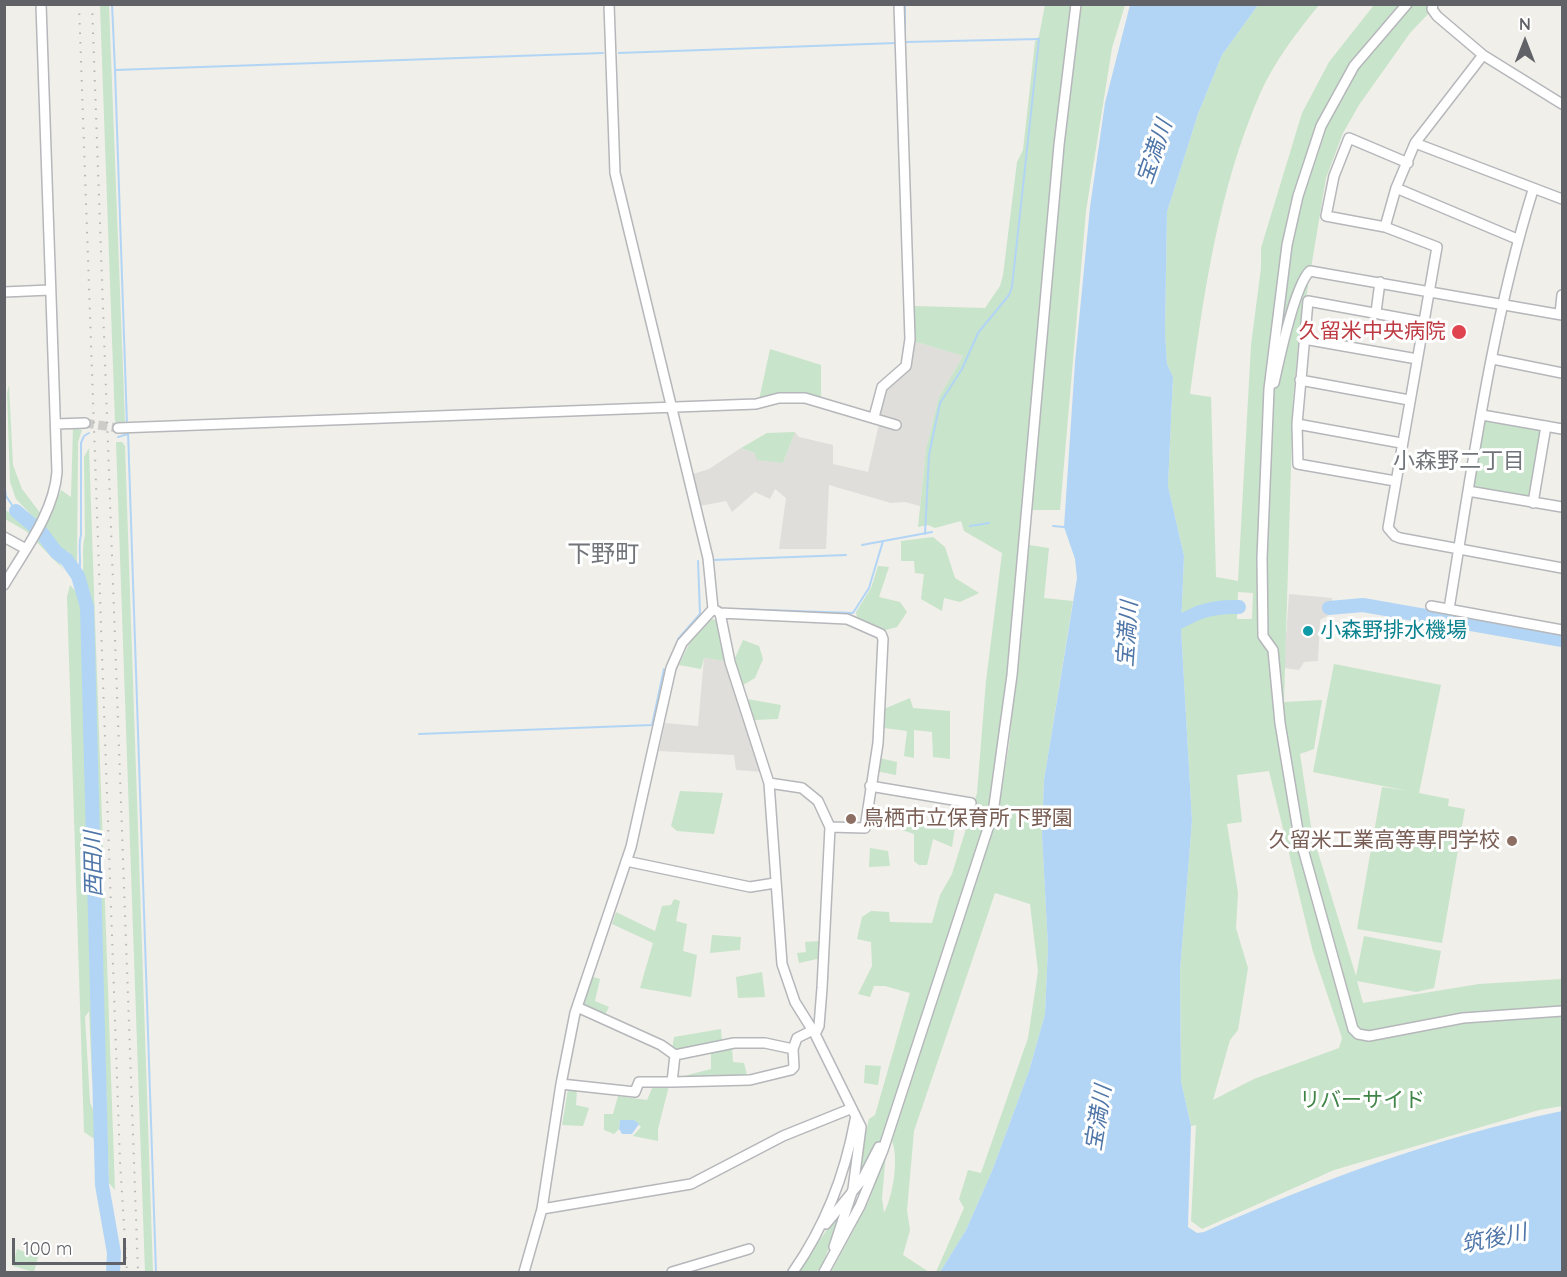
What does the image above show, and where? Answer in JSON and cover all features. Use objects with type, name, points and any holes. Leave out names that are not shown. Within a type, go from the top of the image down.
[{"type":"street","points":[[4,585],[45,514],[56,484],[56,424],[41,4]]},
{"type":"street","points":[[609,4],[615,173],[708,558],[717,611],[730,662],[769,783],[782,964],[795,1002],[814,1032],[855,1120],[861,1128],[853,1189],[834,1244],[833,1258]]},
{"type":"street","points":[[874,417],[882,387],[906,366],[910,339],[899,4]]},
{"type":"street","points":[[824,1272],[860,1206],[886,1142],[993,813],[1021,579],[1059,145],[1076,4]]},
{"type":"street","points":[[1407,4],[1354,66],[1321,126],[1298,196],[1287,245],[1269,388],[1262,558],[1263,636],[1273,650],[1280,723],[1291,799],[1304,859],[1353,1029],[1358,1034],[1368,1036],[1463,1018],[1563,1011]]},
{"type":"street","points":[[1434,4],[1432,9],[1437,16],[1483,55],[1563,104]]},
{"type":"street","points":[[1385,227],[1396,188],[1415,143],[1483,55]]},
{"type":"street","points":[[1408,162],[1349,138],[1334,176],[1326,216],[1385,227],[1437,247],[1387,523],[1390,532],[1395,536],[1563,568]]},
{"type":"street","points":[[1415,143],[1563,199]]},
{"type":"street","points":[[1396,188],[1518,239]]},
{"type":"street","points":[[1449,609],[1468,491],[1504,304],[1518,239],[1533,189]]},
{"type":"street","points":[[1269,388],[1275,382],[1299,292],[1310,270],[1561,314],[1563,295]]},
{"type":"street","points":[[1376,312],[1380,282]]},
{"type":"street","points":[[4,292],[50,290]]},
{"type":"street","points":[[1395,481],[1298,464],[1297,424],[1308,301],[1423,322]]},
{"type":"street","points":[[1304,339],[1417,359]]},
{"type":"street","points":[[1493,359],[1563,373]]},
{"type":"street","points":[[1300,380],[1409,400]]},
{"type":"street","points":[[125,428],[670,408],[756,404],[779,398],[805,398],[896,425]]},
{"type":"street","points":[[1482,415],[1563,429]]},
{"type":"street","points":[[56,424],[86,423]]},
{"type":"street","points":[[1297,424],[1401,443]]},
{"type":"street","points":[[1533,503],[1546,426]]},
{"type":"street","points":[[1468,491],[1563,507]]},
{"type":"street","points":[[4,537],[26,549]]},
{"type":"street","points":[[1431,606],[1563,630]]},
{"type":"street","points":[[524,1272],[542,1209],[561,1084],[577,1007],[626,861],[671,668],[682,642],[717,611],[847,619],[881,634],[883,639],[878,743],[863,830],[830,827]]},
{"type":"street","points":[[561,1084],[635,1092],[639,1082],[761,1079],[794,1067],[793,1049],[797,1038],[814,1032],[819,1026],[830,827],[818,801],[802,788],[769,783]]},
{"type":"street","points":[[870,786],[971,803]]},
{"type":"street","points":[[626,861],[750,888],[775,883]]},
{"type":"street","points":[[577,1007],[661,1045],[675,1055],[734,1043],[765,1043],[793,1049]]},
{"type":"street","points":[[672,1082],[675,1055]]},
{"type":"street","points":[[542,1209],[691,1184],[783,1136],[850,1109]]},
{"type":"street","points":[[813,1241],[843,1170],[855,1120]]},
{"type":"street","points":[[793,1272],[813,1241],[862,1180],[880,1146],[886,1142]]},
{"type":"street","points":[[672,1272],[749,1249]]},
{"type":"shaded area","points":[[913,341],[963,356],[939,397],[926,449],[920,506],[905,502],[891,503],[829,485],[826,549],[779,549],[786,498],[775,489],[770,499],[755,492],[732,512],[726,501],[700,506],[693,474],[709,469],[741,448],[783,463],[795,432],[799,437],[833,445],[833,464],[868,472],[879,424],[875,421],[883,387],[908,368]]},
{"type":"shaded area","points":[[1289,594],[1332,598],[1331,614],[1320,620],[1318,661],[1304,662],[1299,670],[1284,668]]},
{"type":"shaded area","points":[[704,658],[726,661],[763,772],[736,770],[734,755],[659,751],[665,723],[698,726]]},
{"type":"green space","points":[[100,5],[109,5],[125,422],[115,422]]},
{"type":"green space","points":[[1045,5],[1125,5],[1112,48],[1086,211],[1060,510],[1031,510],[1032,499],[1025,498],[999,745],[989,812],[882,1141],[871,1153],[864,1169],[857,1172],[869,1119],[875,1115],[910,993],[885,986],[874,986],[870,997],[858,994],[872,966],[871,942],[857,939],[862,917],[871,911],[889,912],[890,922],[932,923],[940,895],[952,874],[977,793],[986,681],[1002,553],[964,531],[961,521],[935,528],[928,525],[918,527],[926,449],[939,397],[963,356],[913,341],[913,306],[985,308],[1000,286],[1017,162],[1023,150],[1035,42],[1039,36]]},
{"type":"green space","name":"リバーサイド","points":[[1258,5],[1319,5],[1271,72],[1245,132],[1233,168],[1214,243],[1195,356],[1190,394],[1211,397],[1216,577],[1238,581],[1251,345],[1261,268],[1261,248],[1302,113],[1329,62],[1374,5],[1433,5],[1429,13],[1410,33],[1359,105],[1343,133],[1326,178],[1298,346],[1293,400],[1284,702],[1322,700],[1314,749],[1300,754],[1312,833],[1356,976],[1364,936],[1441,951],[1434,988],[1416,992],[1357,981],[1363,1003],[1479,984],[1562,979],[1562,1106],[1539,1110],[1334,1170],[1202,1229],[1191,1221],[1196,1125],[1191,1126],[1181,1081],[1180,971],[1192,821],[1181,628],[1184,556],[1168,486],[1173,377],[1167,364],[1165,332],[1167,212],[1198,114],[1222,55]],"holes":[[[1238,592],[1253,593],[1252,619],[1237,619]],[[1269,771],[1313,952],[1342,1038],[1339,1048],[1254,1079],[1213,1100],[1230,1040],[1238,1030],[1248,968],[1236,928],[1238,893],[1227,824],[1242,822],[1237,775]]]},
{"type":"green space","points":[[770,349],[821,365],[821,399],[759,400]]},
{"type":"green space","points":[[9,385],[13,465],[22,489],[47,522],[61,490],[71,497],[73,428],[82,430],[78,442],[77,566],[68,551],[58,551],[44,528],[16,499],[10,482],[7,393]]},
{"type":"green space","points":[[1483,417],[1544,427],[1532,499],[1470,489]]},
{"type":"green space","points":[[795,432],[783,463],[757,460],[755,453],[741,448],[767,433]]},
{"type":"green space","points":[[116,442],[122,442],[125,446],[153,1272],[145,1272]]},
{"type":"green space","points":[[89,448],[115,1190],[109,1183],[90,591],[82,578],[85,535],[84,457]]},
{"type":"green space","points":[[4,509],[36,532],[64,570],[26,531],[5,519]]},
{"type":"green space","points":[[933,537],[945,547],[955,578],[979,593],[960,602],[944,598],[942,611],[921,599],[924,574],[915,573],[914,561],[901,561],[901,541]]},
{"type":"green space","points":[[1029,545],[1049,548],[1044,598],[1073,601],[1044,780],[1042,835],[1048,947],[1045,1014],[1029,1071],[992,1171],[966,1230],[940,1272],[936,1272],[964,1208],[959,1199],[968,1170],[981,1173],[1028,1038],[1038,971],[1030,904],[995,893],[914,1131],[907,1210],[910,1230],[903,1255],[929,1272],[831,1272],[868,1203],[886,1153],[882,1198],[884,1213],[887,1206],[895,1167],[892,1141],[998,812],[1009,745]]},
{"type":"green space","points":[[878,566],[889,567],[879,597],[900,602],[907,612],[897,627],[882,631],[857,618],[856,612],[871,588]]},
{"type":"green space","points":[[70,585],[80,596],[83,629],[96,990],[92,1004],[97,1015],[99,1092],[92,1080],[89,1011],[85,1017],[90,1102],[95,1115],[96,1140],[84,1132],[67,597]]},
{"type":"green space","points":[[712,619],[716,620],[726,661],[704,658],[701,669],[679,665],[690,642]]},
{"type":"green space","points":[[743,640],[759,646],[763,659],[755,678],[743,685],[735,658]]},
{"type":"green space","points":[[1334,664],[1441,685],[1419,793],[1449,799],[1448,806],[1465,809],[1442,943],[1357,929],[1382,787],[1408,791],[1313,772]]},
{"type":"green space","points":[[910,698],[913,708],[950,711],[950,759],[933,757],[932,732],[914,730],[914,758],[904,756],[907,731],[884,728],[884,709]]},
{"type":"green space","points":[[747,699],[781,705],[778,719],[754,720]]},
{"type":"green space","points":[[879,758],[897,762],[896,775],[876,771]]},
{"type":"green space","points":[[680,791],[723,793],[714,834],[677,831],[671,826]]},
{"type":"green space","points":[[902,820],[955,827],[952,847],[933,839],[927,865],[919,865],[914,861],[914,834],[902,830]]},
{"type":"green space","points":[[870,848],[888,851],[890,866],[869,867]]},
{"type":"green space","points":[[674,899],[680,901],[676,921],[687,924],[683,951],[697,955],[691,997],[640,988],[653,943],[612,924],[616,912],[655,931],[662,906],[671,905]]},
{"type":"green space","points":[[712,935],[741,937],[740,950],[710,953]]},
{"type":"green space","points":[[821,941],[821,958],[799,963],[797,953],[806,952],[805,942]]},
{"type":"green space","points":[[762,972],[765,997],[738,998],[736,977]]},
{"type":"green space","points":[[593,977],[600,979],[595,1001],[609,1007],[604,1017],[582,1006]]},
{"type":"green space","points":[[721,1029],[722,1043],[675,1052],[672,1049],[674,1037]]},
{"type":"green space","points":[[732,1048],[733,1062],[744,1063],[748,1079],[685,1081],[684,1076],[711,1069],[711,1051]]},
{"type":"green space","points":[[865,1065],[881,1066],[878,1085],[864,1083]]},
{"type":"green space","points":[[653,1086],[669,1086],[658,1129],[658,1141],[633,1136],[641,1127],[634,1120],[620,1120],[619,1129],[614,1134],[604,1130],[604,1114],[613,1114],[618,1096],[647,1100]]},
{"type":"green space","points":[[568,1089],[577,1090],[576,1105],[589,1108],[583,1126],[562,1125]]},
{"type":"green space","points":[[843,1206],[823,1264],[816,1272],[798,1272]]},
{"type":"green space","points":[[17,1249],[38,1257],[34,1272],[13,1266]]},
{"type":"water","points":[[1130,5],[1258,5],[1222,55],[1198,114],[1167,212],[1165,332],[1167,364],[1173,377],[1168,486],[1184,556],[1181,628],[1192,821],[1180,971],[1181,1081],[1191,1126],[1188,1227],[1197,1233],[1204,1232],[1291,1195],[1380,1162],[1470,1134],[1562,1111],[1562,1272],[940,1272],[966,1230],[992,1171],[1029,1071],[1045,1014],[1048,947],[1042,835],[1044,780],[1077,578],[1075,559],[1064,527],[1075,362],[1090,207],[1105,103]]},
{"type":"water","points":[[620,1120],[634,1120],[639,1124],[632,1134],[622,1134],[619,1129]]},
{"type":"waterway","points":[[112,4],[115,70]]},
{"type":"waterway","points":[[905,4],[905,42]]},
{"type":"waterway","points":[[906,42],[1039,39],[1012,287],[1009,295],[978,333],[962,369],[940,403],[929,455],[925,534]]},
{"type":"waterway","points":[[619,53],[896,43]]},
{"type":"waterway","points":[[127,425],[115,70],[603,53]]},
{"type":"waterway","points":[[128,431],[156,1272]]},
{"type":"waterway","points":[[78,576],[81,535],[81,443],[84,436],[89,433]]},
{"type":"waterway","points":[[118,437],[128,434]]},
{"type":"waterway","name":"西田川","points":[[4,483],[6,496],[16,511]]},
{"type":"waterway","name":"西田川","points":[[16,511],[41,532],[56,552],[67,560],[78,576],[87,607],[102,1185],[114,1253],[113,1272]]},
{"type":"waterway","points":[[970,526],[989,523]]},
{"type":"waterway","points":[[1053,526],[1064,527]]},
{"type":"waterway","points":[[862,545],[932,532]]},
{"type":"waterway","points":[[737,609],[853,613],[869,588],[883,541]]},
{"type":"waterway","points":[[713,560],[846,555]]},
{"type":"waterway","points":[[678,639],[700,614],[698,561]]},
{"type":"waterway","points":[[1329,608],[1363,605],[1562,640]]},
{"type":"waterway","points":[[1165,630],[1200,612],[1217,608],[1239,607]]},
{"type":"waterway","points":[[419,734],[652,725],[664,669]]},
{"type":"tunnel","points":[[85,423],[118,428]]},
{"type":"railway","points":[[79,4],[120,1162],[127,1272]]},
{"type":"railway","points":[[92,4],[138,1272]]},
{"type":"place","name":"久留米中央病院","points":[[1459,332]]},
{"type":"place","name":"小森野排水機場","points":[[1308,631]]},
{"type":"place","name":"鳥栖市立保育所下野園","points":[[851,819]]},
{"type":"place","name":"久留米工業高等専門学校","points":[[1512,841]]},
{"type":"district","name":"小森野二丁目","points":[[1459,461]]},
{"type":"district","name":"下野町","points":[[603,555]]},
{"type":"water label","name":"宝満川","points":[[1155,152]]},
{"type":"water label","name":"宝満川","points":[[1128,634]]},
{"type":"water label","name":"宝満川","points":[[1099,1118]]},
{"type":"water label","name":"筑後川","points":[[1494,1239]]}]
